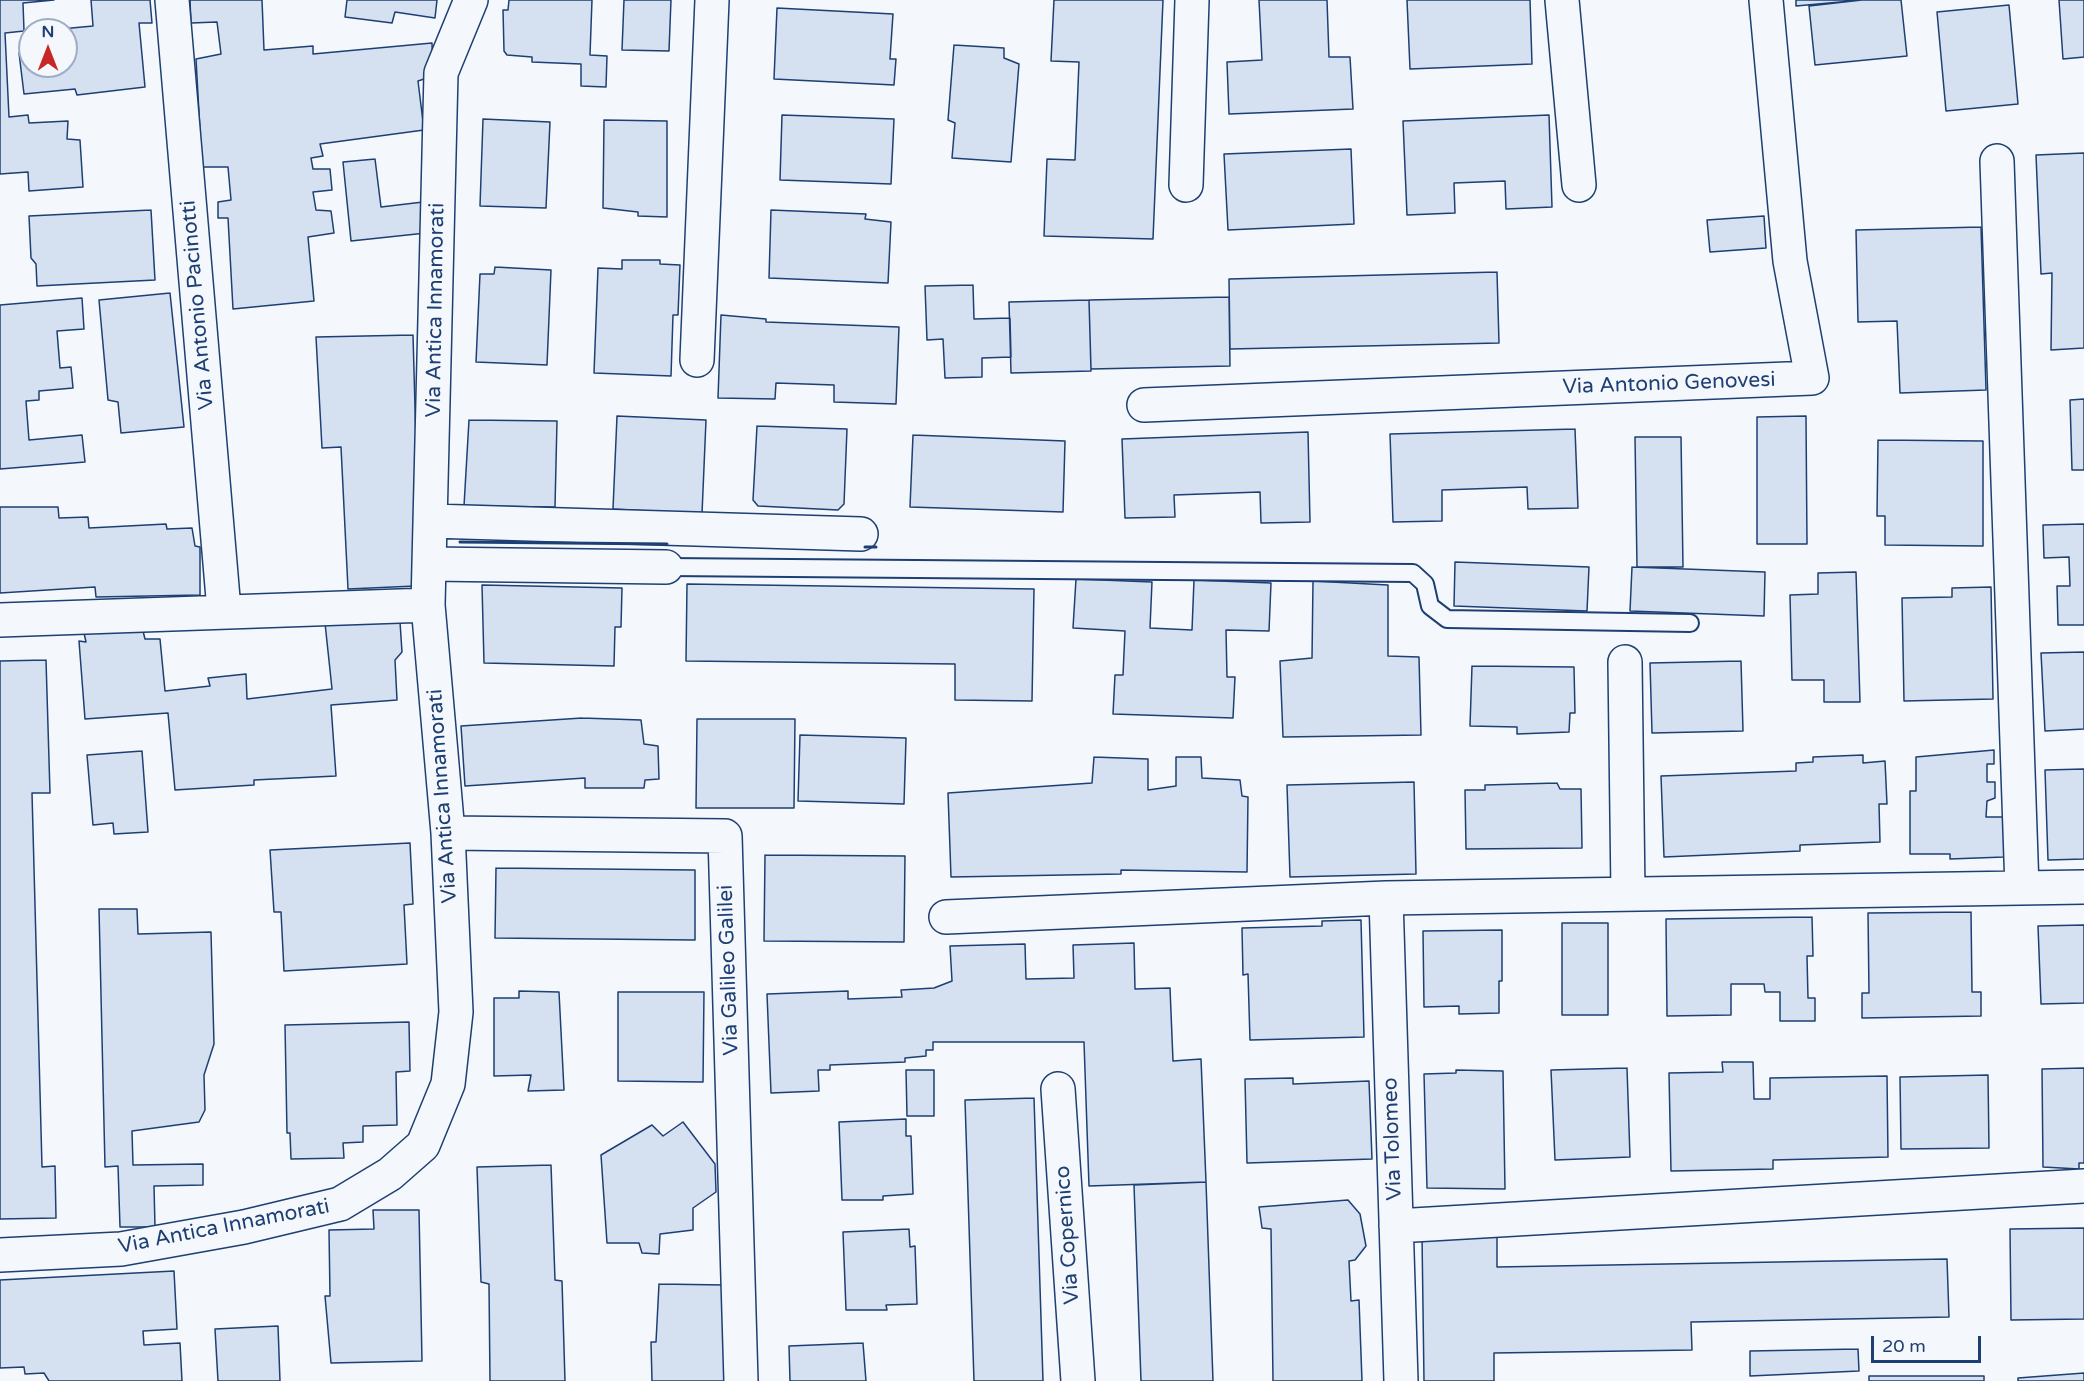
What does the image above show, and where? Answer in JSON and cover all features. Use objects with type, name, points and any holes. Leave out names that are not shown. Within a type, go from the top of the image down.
[{"type":"street","name":"Via Antonio Pacinotti","points":[[172,0],[224,610]]},
{"type":"street","name":"Via Antica Innamorati","points":[[0,1256],[121,1249],[244,1227],[340,1204],[390,1174],[423,1145],[448,1084],[456,1012],[448,833],[428,604],[441,73],[471,0]]},
{"type":"street","points":[[697,360],[712,0]]},
{"type":"street","points":[[1186,185],[1192,0]]},
{"type":"street","points":[[1562,0],[1579,185]]},
{"type":"street","name":"Via Antonio Genovesi","points":[[1144,405],[1812,378],[1790,261],[1766,0]]},
{"type":"street","points":[[1997,161],[2022,888]]},
{"type":"street","points":[[431,521],[861,534]]},
{"type":"street","points":[[430,564],[666,567]]},
{"type":"street","points":[[0,620],[428,604]]},
{"type":"street","points":[[1625,662],[1628,894]]},
{"type":"street","name":"Via Galileo Galilei","points":[[448,833],[725,836],[741,1381]]},
{"type":"street","points":[[946,917],[1386,898],[2084,887]]},
{"type":"street","name":"Via Tolomeo","points":[[1386,898],[1401,1381]]},
{"type":"street","name":"Via Copernico","points":[[1058,1089],[1078,1381]]},
{"type":"street","points":[[1396,1226],[2084,1186]]},
{"type":"lane","points":[[666,567],[1413,573],[1425,584],[1430,606],[1447,619],[1690,623]]},
{"type":"building","points":[[0,0],[54,0],[23,3],[24,18],[18,18],[18,32],[5,33],[9,117],[28,115],[29,123],[68,121],[67,139],[80,140],[83,187],[29,191],[28,172],[0,174]]},
{"type":"building","points":[[91,0],[150,0],[152,23],[139,23],[145,87],[77,95],[75,89],[24,94],[22,78],[78,78],[78,27],[93,26]]},
{"type":"building","points":[[190,0],[262,0],[264,50],[313,46],[313,54],[432,43],[433,76],[418,81],[424,130],[320,144],[323,156],[311,158],[313,169],[330,169],[332,190],[313,192],[316,210],[331,211],[334,233],[308,237],[314,301],[233,309],[228,218],[218,218],[218,202],[231,200],[228,167],[202,167],[196,59],[221,54],[217,22],[191,23]]},
{"type":"building","points":[[347,0],[437,0],[435,18],[395,12],[392,23],[345,17]]},
{"type":"building","points":[[509,0],[592,0],[590,55],[607,56],[606,87],[581,86],[581,64],[532,62],[532,57],[507,55],[504,51],[503,10],[508,10]]},
{"type":"building","points":[[624,0],[671,0],[669,51],[622,50]]},
{"type":"building","points":[[1054,0],[1163,0],[1153,239],[1044,236],[1047,159],[1075,160],[1079,62],[1051,61]]},
{"type":"building","points":[[1259,0],[1327,0],[1329,57],[1350,57],[1353,109],[1229,114],[1227,62],[1262,60]]},
{"type":"building","points":[[1407,0],[1530,0],[1532,64],[1410,69]]},
{"type":"building","points":[[1796,0],[1862,0],[1796,6]]},
{"type":"building","points":[[1862,0],[1901,0],[1907,56],[1815,65],[1809,6]]},
{"type":"building","points":[[2059,0],[2084,0],[2084,57],[2063,59]]},
{"type":"building","points":[[2009,5],[2018,104],[1946,111],[1937,12]]},
{"type":"building","points":[[777,8],[893,14],[890,59],[896,59],[894,85],[774,79]]},
{"type":"building","points":[[954,45],[1004,48],[1004,58],[1019,64],[1011,162],[952,158],[955,123],[948,120]]},
{"type":"building","points":[[782,115],[894,119],[891,184],[780,180]]},
{"type":"building","points":[[1549,115],[1552,207],[1506,209],[1505,181],[1454,183],[1455,213],[1407,215],[1403,121]]},
{"type":"building","points":[[483,119],[550,122],[546,208],[480,206]]},
{"type":"building","points":[[604,120],[667,121],[667,217],[638,216],[638,212],[603,208]]},
{"type":"building","points":[[1351,149],[1354,224],[1228,230],[1224,154]]},
{"type":"building","points":[[2084,153],[2084,348],[2051,350],[2052,273],[2041,274],[2036,155]]},
{"type":"building","points":[[375,159],[381,207],[423,202],[426,233],[351,241],[343,162]]},
{"type":"building","points":[[151,210],[155,280],[37,286],[36,264],[31,258],[29,216]]},
{"type":"building","points":[[771,210],[866,214],[865,219],[891,222],[888,283],[769,278]]},
{"type":"building","points":[[1764,216],[1766,248],[1710,252],[1707,220]]},
{"type":"building","points":[[1981,227],[1986,390],[1900,393],[1897,321],[1858,322],[1856,230]]},
{"type":"building","points":[[622,260],[660,260],[660,264],[680,265],[678,315],[673,315],[671,376],[594,373],[598,268],[622,269]]},
{"type":"building","points":[[495,267],[551,270],[547,365],[476,362],[480,274],[494,274]]},
{"type":"building","points":[[1497,272],[1499,343],[1230,349],[1229,279]]},
{"type":"building","points":[[973,285],[974,319],[1010,318],[1011,357],[982,358],[982,377],[945,378],[943,339],[927,340],[925,286]]},
{"type":"building","points":[[170,293],[184,427],[121,433],[118,402],[108,400],[99,300]]},
{"type":"building","points":[[1229,297],[1230,366],[1091,369],[1089,300]]},
{"type":"building","points":[[82,298],[84,329],[57,331],[60,368],[71,367],[73,388],[39,391],[39,400],[26,401],[29,440],[82,435],[85,462],[0,469],[0,305]]},
{"type":"building","points":[[1089,300],[1091,371],[1011,373],[1009,302]]},
{"type":"building","points":[[721,315],[766,319],[766,322],[899,327],[896,404],[834,402],[834,385],[776,383],[775,399],[718,398]]},
{"type":"building","points":[[413,335],[416,443],[415,586],[348,589],[341,447],[322,448],[316,337]]},
{"type":"building","points":[[2084,399],[2084,470],[2072,470],[2070,400]]},
{"type":"building","points":[[617,416],[706,420],[702,514],[613,509]]},
{"type":"building","points":[[1806,416],[1807,544],[1757,544],[1757,417]]},
{"type":"building","points":[[469,420],[557,421],[555,507],[464,506]]},
{"type":"building","points":[[757,426],[847,429],[844,504],[838,510],[758,506],[753,500]]},
{"type":"building","points":[[1575,429],[1578,508],[1528,509],[1527,487],[1442,490],[1442,521],[1393,522],[1390,434]]},
{"type":"building","points":[[1308,432],[1310,522],[1261,523],[1260,492],[1174,495],[1175,517],[1125,518],[1122,439]]},
{"type":"building","points":[[913,435],[1065,441],[1063,512],[910,507]]},
{"type":"building","points":[[1635,437],[1681,437],[1683,567],[1637,567]]},
{"type":"building","points":[[1878,440],[1983,441],[1983,546],[1885,545],[1885,516],[1877,516]]},
{"type":"building","points":[[0,507],[58,507],[59,518],[88,517],[89,528],[166,524],[167,529],[192,528],[195,546],[200,547],[200,595],[96,597],[95,587],[0,593]]},
{"type":"building","points":[[2084,524],[2084,625],[2058,625],[2057,586],[2070,586],[2069,557],[2044,558],[2043,525]]},
{"type":"building","points":[[1455,562],[1589,567],[1587,611],[1454,606]]},
{"type":"building","points":[[1632,567],[1765,572],[1764,616],[1630,611]]},
{"type":"building","points":[[1856,572],[1860,702],[1824,702],[1824,680],[1792,680],[1790,595],[1818,594],[1818,573]]},
{"type":"building","points":[[1076,579],[1152,582],[1150,628],[1192,630],[1194,580],[1271,583],[1269,631],[1226,630],[1227,677],[1235,677],[1233,718],[1113,714],[1115,675],[1123,675],[1125,631],[1073,628]]},
{"type":"building","points":[[1313,581],[1388,585],[1388,656],[1419,657],[1421,735],[1283,737],[1280,661],[1312,658]]},
{"type":"building","points":[[687,584],[1034,589],[1032,701],[955,700],[955,664],[686,661]]},
{"type":"building","points":[[482,585],[622,588],[621,627],[615,627],[614,666],[484,663]]},
{"type":"building","points":[[1991,587],[1993,699],[1904,701],[1902,598],[1952,597],[1952,588]]},
{"type":"building","points":[[400,622],[402,652],[395,660],[397,700],[331,705],[336,776],[254,780],[254,785],[175,790],[168,713],[85,719],[79,641],[86,642],[84,633],[143,631],[145,639],[160,639],[165,691],[210,686],[208,678],[246,674],[247,699],[332,689],[325,623]]},
{"type":"building","points":[[2084,652],[2084,729],[2045,731],[2041,653]]},
{"type":"building","points":[[46,660],[50,793],[32,793],[42,1167],[55,1166],[56,1218],[0,1219],[0,661]]},
{"type":"building","points":[[1741,661],[1743,731],[1652,733],[1650,663]]},
{"type":"building","points":[[1472,666],[1574,667],[1575,713],[1570,713],[1569,732],[1517,734],[1517,727],[1470,726]]},
{"type":"building","points":[[582,718],[641,720],[644,744],[658,746],[659,779],[645,780],[644,788],[585,788],[585,778],[465,786],[461,726]]},
{"type":"building","points":[[697,719],[795,719],[794,808],[696,808]]},
{"type":"building","points":[[800,735],[906,738],[904,804],[798,801]]},
{"type":"building","points":[[1994,750],[1994,764],[1987,764],[1987,782],[1995,782],[1995,798],[1987,801],[1986,817],[2004,817],[2004,857],[1950,859],[1950,854],[1910,854],[1910,791],[1916,791],[1916,757]]},
{"type":"building","points":[[142,751],[148,832],[114,834],[113,823],[93,825],[87,755]]},
{"type":"building","points":[[1863,755],[1863,763],[1885,761],[1887,804],[1879,804],[1880,842],[1800,845],[1800,851],[1664,857],[1661,776],[1796,771],[1796,763],[1813,762],[1813,757]]},
{"type":"building","points":[[1094,757],[1148,759],[1148,790],[1176,786],[1176,757],[1201,757],[1202,778],[1240,780],[1242,796],[1248,797],[1247,872],[1121,870],[1121,874],[951,877],[948,793],[1092,783]]},
{"type":"building","points":[[2084,769],[2084,859],[2048,860],[2045,770]]},
{"type":"building","points":[[1414,782],[1416,874],[1290,877],[1287,785]]},
{"type":"building","points":[[1557,783],[1560,789],[1581,789],[1582,848],[1466,849],[1465,790],[1485,790],[1485,785]]},
{"type":"building","points":[[410,843],[413,904],[404,905],[407,964],[284,971],[281,912],[274,912],[270,850]]},
{"type":"building","points":[[765,855],[905,856],[904,942],[764,941]]},
{"type":"building","points":[[496,868],[695,870],[695,940],[495,938]]},
{"type":"building","points":[[99,909],[137,909],[138,934],[211,932],[214,1044],[204,1075],[205,1110],[199,1122],[132,1131],[133,1165],[203,1164],[203,1185],[154,1186],[155,1227],[120,1227],[118,1166],[105,1167]]},
{"type":"building","points":[[1971,912],[1972,992],[1981,992],[1981,1016],[1862,1018],[1862,993],[1869,993],[1868,913]]},
{"type":"building","points":[[1812,917],[1813,956],[1807,956],[1808,998],[1815,998],[1815,1021],[1780,1021],[1780,992],[1765,992],[1764,984],[1731,984],[1731,1015],[1667,1016],[1666,919]]},
{"type":"building","points":[[1361,920],[1364,1037],[1250,1040],[1248,974],[1243,975],[1242,928],[1322,926],[1322,921]]},
{"type":"building","points":[[1562,923],[1608,923],[1608,1015],[1562,1015]]},
{"type":"building","points":[[2084,925],[2084,1003],[2041,1004],[2038,926]]},
{"type":"building","points":[[1502,930],[1502,981],[1499,981],[1499,1013],[1459,1014],[1459,1006],[1424,1007],[1423,931]]},
{"type":"building","points":[[1134,943],[1135,989],[1170,988],[1173,1061],[1201,1059],[1206,1182],[1089,1186],[1084,1042],[933,1042],[933,1050],[926,1050],[926,1056],[905,1058],[905,1062],[830,1065],[830,1070],[818,1070],[819,1091],[771,1093],[767,994],[848,991],[848,999],[902,997],[901,990],[934,988],[952,981],[950,946],[1025,944],[1026,979],[1074,978],[1073,945]]},
{"type":"building","points":[[519,991],[559,992],[564,1090],[528,1091],[531,1075],[494,1076],[494,998],[519,998]]},
{"type":"building","points":[[618,992],[704,992],[703,1082],[618,1081]]},
{"type":"building","points":[[409,1022],[410,1071],[396,1072],[397,1125],[363,1126],[363,1142],[343,1143],[344,1158],[291,1159],[290,1133],[287,1133],[285,1025]]},
{"type":"building","points":[[1722,1062],[1753,1062],[1754,1099],[1770,1099],[1770,1078],[1887,1076],[1888,1157],[1773,1160],[1773,1169],[1671,1171],[1669,1073],[1723,1072]]},
{"type":"building","points":[[1627,1068],[1630,1157],[1555,1160],[1551,1070]]},
{"type":"building","points":[[2084,1068],[2084,1163],[2079,1163],[2079,1169],[2043,1167],[2042,1069]]},
{"type":"building","points":[[906,1070],[934,1070],[934,1116],[907,1116]]},
{"type":"building","points":[[1456,1070],[1503,1071],[1505,1189],[1427,1188],[1424,1074],[1456,1073]]},
{"type":"building","points":[[1988,1075],[1989,1148],[1901,1149],[1900,1077]]},
{"type":"building","points":[[1293,1078],[1293,1084],[1369,1081],[1372,1159],[1247,1163],[1245,1079]]},
{"type":"building","points":[[1034,1098],[1043,1381],[974,1381],[965,1100]]},
{"type":"building","points":[[906,1119],[906,1136],[911,1136],[913,1194],[883,1196],[883,1200],[842,1200],[839,1122]]},
{"type":"building","points":[[683,1122],[715,1164],[716,1192],[693,1208],[693,1230],[660,1234],[659,1254],[642,1253],[639,1243],[607,1243],[601,1155],[652,1125],[663,1136]]},
{"type":"building","points":[[551,1165],[555,1280],[562,1281],[565,1381],[490,1381],[489,1284],[481,1282],[477,1167]]},
{"type":"building","points":[[1206,1182],[1213,1381],[1141,1381],[1134,1185]]},
{"type":"building","points":[[1348,1200],[1360,1214],[1366,1246],[1355,1260],[1349,1261],[1351,1301],[1359,1300],[1362,1381],[1273,1381],[1271,1229],[1262,1228],[1259,1207]]},
{"type":"building","points":[[373,1210],[419,1210],[422,1361],[331,1363],[325,1296],[330,1296],[329,1230],[374,1229]]},
{"type":"building","points":[[2084,1228],[2084,1319],[2011,1320],[2010,1229]]},
{"type":"building","points":[[909,1229],[910,1247],[915,1246],[917,1304],[886,1305],[887,1310],[846,1310],[843,1232]]},
{"type":"building","points":[[1497,1235],[1497,1267],[1947,1259],[1949,1317],[1691,1322],[1692,1350],[1494,1353],[1494,1381],[1424,1381],[1422,1236]]},
{"type":"building","points":[[174,1271],[177,1329],[143,1331],[144,1345],[180,1343],[182,1381],[49,1381],[44,1373],[25,1374],[24,1367],[0,1368],[0,1280]]},
{"type":"building","points":[[659,1284],[725,1285],[727,1381],[652,1381],[651,1342],[656,1342]]},
{"type":"building","points":[[278,1326],[280,1381],[218,1381],[215,1329]]},
{"type":"building","points":[[863,1343],[866,1381],[790,1381],[789,1346]]},
{"type":"building","points":[[1858,1349],[1859,1371],[1750,1376],[1750,1351]]},
{"type":"building","points":[[2084,1373],[2084,1381],[2018,1381],[2018,1378]]},
{"type":"building","points":[[1869,1376],[1984,1376],[1984,1381],[1869,1381]]},
{"type":"wall","points":[[460,542],[667,544]]},
{"type":"wall","points":[[865,547],[876,547]]}]
